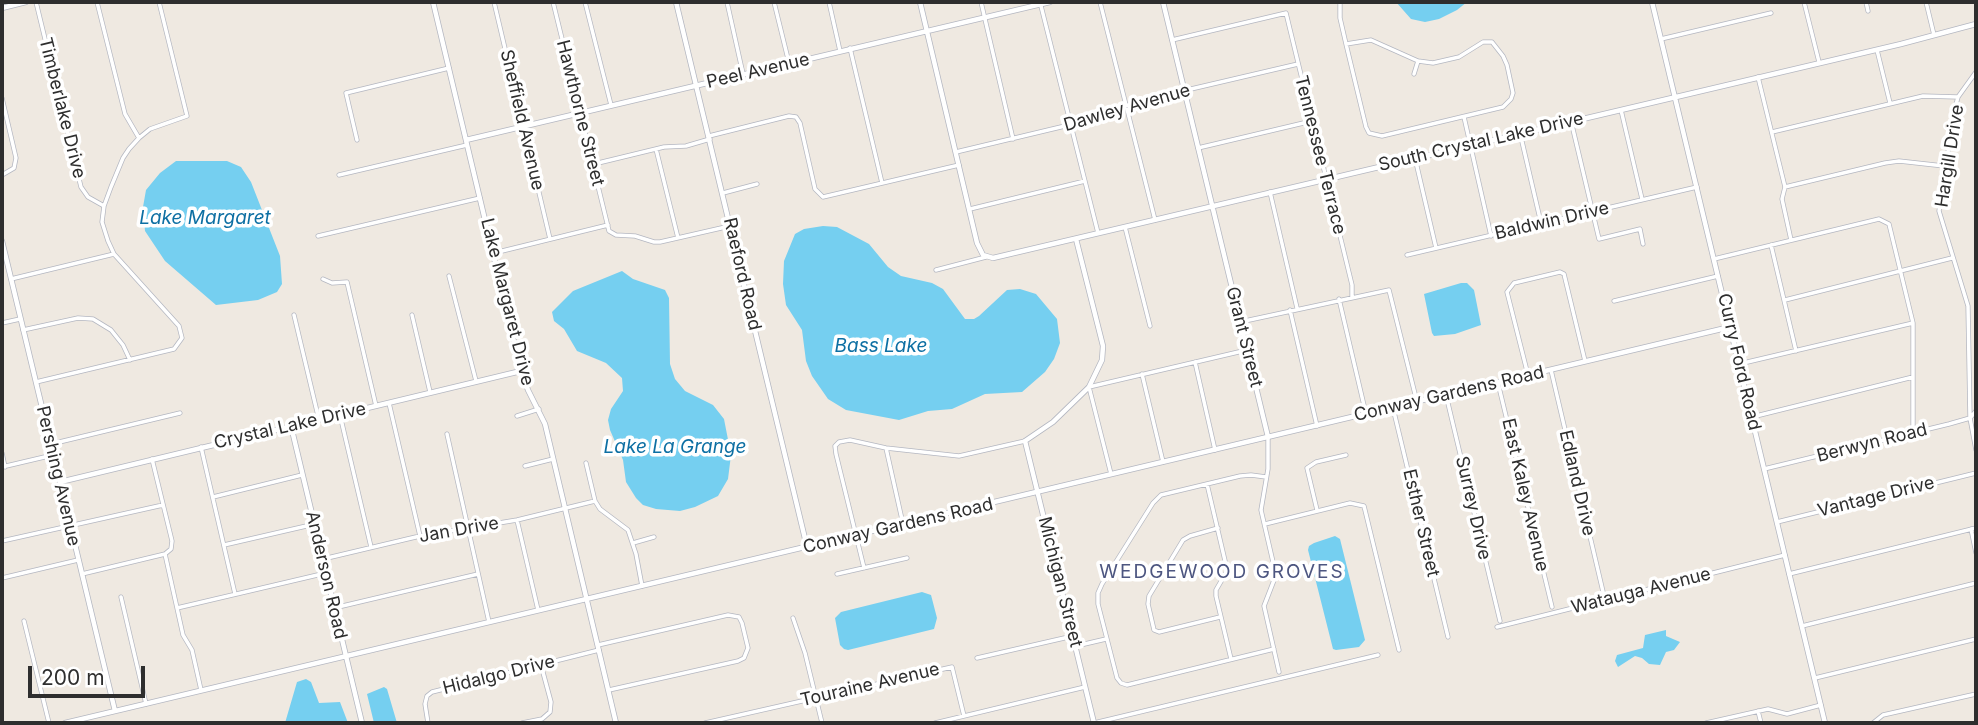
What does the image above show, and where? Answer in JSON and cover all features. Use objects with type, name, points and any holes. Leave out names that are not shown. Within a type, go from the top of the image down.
[{"type":"street","points":[[2,8],[26,2]]},
{"type":"street","name":"Timberlake Drive","points":[[36,2],[81,187],[88,197],[104,206]]},
{"type":"street","points":[[97,2],[126,119],[139,138]]},
{"type":"street","points":[[36,382],[174,349],[183,334],[179,326],[114,254],[103,228],[104,206],[123,158],[139,138],[161,124],[187,116],[159,2]]},
{"type":"street","name":"Lake Margaret Drive","points":[[433,2],[521,371],[545,424],[616,723]]},
{"type":"street","name":"Sheffield Avenue","points":[[494,2],[550,239]]},
{"type":"street","name":"Hawthorne Street","points":[[553,2],[608,225]]},
{"type":"street","points":[[585,2],[611,106]]},
{"type":"street","name":"Raeford Road","points":[[677,2],[807,547]]},
{"type":"street","points":[[727,2],[743,74]]},
{"type":"street","points":[[774,2],[789,63]]},
{"type":"street","points":[[829,2],[840,51]]},
{"type":"street","points":[[920,2],[978,248],[986,257],[936,270]]},
{"type":"street","points":[[981,2],[1013,139]]},
{"type":"street","name":"Peel Avenue","points":[[467,143],[524,126],[1050,2]]},
{"type":"street","points":[[1100,2],[1155,219]]},
{"type":"street","name":"Grant Street","points":[[1163,2],[1268,437],[1270,453],[1261,510],[1276,575],[1264,606],[1279,672]]},
{"type":"street","points":[[1340,2],[1340,18],[1346,44],[1366,127],[1369,133],[1382,136],[1503,107],[1513,93],[1507,65],[1497,47],[1487,41],[1447,62],[1433,63],[1418,61],[1371,40],[1346,44]]},
{"type":"street","name":"Curry Ford Road","points":[[1652,2],[1825,723]]},
{"type":"street","points":[[1804,2],[1819,62]]},
{"type":"street","points":[[1866,2],[1868,11]]},
{"type":"street","points":[[1926,2],[1934,35]]},
{"type":"street","points":[[1041,3],[1098,233]]},
{"type":"street","name":"Tennessee Terrace","points":[[1172,40],[1286,13],[1352,285],[1352,296]]},
{"type":"street","points":[[1661,39],[1771,13]]},
{"type":"street","name":"South Crystal Lake Drive","points":[[986,257],[998,257],[1076,239],[1877,50],[1976,24]]},
{"type":"street","points":[[850,48],[882,183]]},
{"type":"street","points":[[1877,50],[1890,103]]},
{"type":"street","points":[[1414,74],[1418,61]]},
{"type":"street","name":"Dawley Avenue","points":[[956,152],[1298,64]]},
{"type":"street","points":[[357,140],[346,93],[449,68]]},
{"type":"street","name":"Hargill Drive","points":[[1976,72],[1958,97],[1939,211],[1968,306],[1970,418],[1976,450]]},
{"type":"street","points":[[1758,76],[1785,187],[1782,199],[1791,240]]},
{"type":"street","points":[[1772,132],[1923,96],[1958,97]]},
{"type":"street","points":[[2,98],[16,158],[14,168],[2,175]]},
{"type":"street","points":[[1621,110],[1643,200]]},
{"type":"street","points":[[594,164],[656,149],[685,146],[789,116],[796,117],[800,123],[820,196],[959,165]]},
{"type":"street","points":[[1464,117],[1491,236]]},
{"type":"street","points":[[1198,148],[1311,121]]},
{"type":"street","points":[[1571,121],[1599,239],[1640,229],[1643,244]]},
{"type":"street","points":[[1520,133],[1541,224]]},
{"type":"street","points":[[338,175],[467,143]]},
{"type":"street","points":[[656,149],[678,238]]},
{"type":"street","points":[[1415,158],[1436,248]]},
{"type":"street","points":[[1785,187],[1899,161],[1945,166]]},
{"type":"street","points":[[970,209],[1086,181]]},
{"type":"street","points":[[723,193],[757,184]]},
{"type":"street","name":"Baldwin Drive","points":[[1407,255],[1697,187]]},
{"type":"street","points":[[1270,192],[1297,308]]},
{"type":"street","points":[[318,236],[480,198]]},
{"type":"street","points":[[1714,259],[1879,219],[1889,224],[1913,323],[1913,433]]},
{"type":"street","points":[[494,253],[608,225],[612,233],[654,242],[730,226]]},
{"type":"street","points":[[1125,227],[1150,326]]},
{"type":"street","points":[[863,568],[836,454],[835,446],[839,442],[850,440],[886,448],[959,456],[1025,441],[1053,422],[1089,387],[1102,360],[1103,346],[1076,239]]},
{"type":"street","name":"Pershing Avenue","points":[[2,243],[115,711]]},
{"type":"street","points":[[1771,245],[1796,351]]},
{"type":"street","points":[[11,279],[114,254]]},
{"type":"street","points":[[1784,300],[1952,258]]},
{"type":"street","points":[[1528,375],[1507,292],[1509,286],[1514,283],[1560,272],[1564,274],[1585,361]]},
{"type":"street","points":[[1614,301],[1718,275]]},
{"type":"street","points":[[449,276],[476,381]]},
{"type":"street","points":[[323,279],[332,283],[347,282],[376,406]]},
{"type":"street","points":[[1240,322],[1389,289],[1417,402]]},
{"type":"street","points":[[1339,299],[1366,414]]},
{"type":"street","points":[[1968,306],[1976,304]]},
{"type":"street","points":[[1290,310],[1317,426]]},
{"type":"street","points":[[294,315],[319,420]]},
{"type":"street","points":[[412,315],[430,392]]},
{"type":"street","points":[[23,330],[78,318],[93,319],[111,330],[124,345],[130,360]]},
{"type":"street","points":[[2,323],[20,319]]},
{"type":"street","points":[[1739,365],[1913,323]]},
{"type":"street","name":"Conway Gardens Road","points":[[65,723],[90,720],[115,711],[201,690],[1038,494],[1111,474],[1730,327]]},
{"type":"street","points":[[1089,387],[1247,349]]},
{"type":"street","points":[[1970,358],[1976,356]]},
{"type":"street","points":[[1195,362],[1215,450]]},
{"type":"street","name":"Edland Drive","points":[[1551,370],[1604,596]]},
{"type":"street","name":"Crystal Lake Drive","points":[[60,482],[521,371]]},
{"type":"street","points":[[1142,374],[1163,462]]},
{"type":"street","points":[[1752,417],[1913,377]]},
{"type":"street","name":"East Kaley Avenue","points":[[1498,383],[1552,607]]},
{"type":"street","points":[[1089,387],[1111,474]]},
{"type":"street","name":"Surrey Drive","points":[[1446,395],[1500,621]]},
{"type":"street","points":[[389,403],[420,536]]},
{"type":"street","name":"Esther Street","points":[[1393,408],[1448,637]]},
{"type":"street","points":[[517,416],[539,409]]},
{"type":"street","points":[[1970,418],[1976,411]]},
{"type":"street","points":[[51,444],[180,413]]},
{"type":"street","points":[[340,415],[371,547]]},
{"type":"street","name":"Berwyn Road","points":[[1764,469],[1970,418]]},
{"type":"street","name":"Anderson Road","points":[[291,426],[362,723]]},
{"type":"street","points":[[447,434],[489,622]]},
{"type":"street","name":"Michigan Street","points":[[1025,441],[1094,723]]},
{"type":"street","points":[[201,447],[235,594]]},
{"type":"street","points":[[886,448],[903,524]]},
{"type":"street","points":[[2,453],[4,467],[53,456]]},
{"type":"street","points":[[1317,510],[1307,468],[1316,461],[1346,455]]},
{"type":"street","points":[[82,574],[164,554],[172,545],[152,459]]},
{"type":"street","points":[[525,466],[553,459]]},
{"type":"street","points":[[586,463],[595,501],[600,509],[628,530],[642,586]]},
{"type":"street","name":"Vantage Drive","points":[[1777,522],[1976,473]]},
{"type":"street","points":[[212,497],[302,475]]},
{"type":"street","points":[[1266,478],[1240,475],[1161,495],[1153,503],[1098,593],[1098,604],[1117,678],[1127,685],[1274,649]]},
{"type":"street","points":[[1207,484],[1227,571],[1216,590],[1231,659]]},
{"type":"street","name":"Jan Drive","points":[[323,559],[420,536],[517,520],[595,501]]},
{"type":"street","points":[[1265,524],[1317,510],[1361,503],[1366,510],[1399,650]]},
{"type":"street","points":[[2,541],[163,505]]},
{"type":"street","points":[[517,520],[538,611]]},
{"type":"street","points":[[223,545],[315,524]]},
{"type":"street","points":[[1218,528],[1183,540],[1149,596],[1147,604],[1154,629],[1159,632],[1220,617]]},
{"type":"street","points":[[1789,574],[1974,529],[1976,553]]},
{"type":"street","points":[[633,543],[654,537]]},
{"type":"street","points":[[164,554],[183,635],[192,650],[201,690]]},
{"type":"street","name":"Watauga Avenue","points":[[1497,627],[1785,555]]},
{"type":"street","points":[[837,574],[907,558]]},
{"type":"street","points":[[2,578],[79,560]]},
{"type":"street","points":[[177,608],[326,573]]},
{"type":"street","points":[[334,608],[478,574]]},
{"type":"street","points":[[1802,626],[1976,583]]},
{"type":"street","points":[[121,597],[146,704]]},
{"type":"street","name":"Hidalgo Drive","points":[[428,723],[425,704],[427,696],[432,692],[728,615],[739,617],[748,648],[744,658],[608,691]]},
{"type":"street","points":[[793,618],[822,723]]},
{"type":"street","points":[[24,621],[49,723]]},
{"type":"street","points":[[978,658],[1073,636]]},
{"type":"street","points":[[1076,646],[1106,639]]},
{"type":"street","points":[[1814,678],[1976,639]]},
{"type":"street","points":[[1094,723],[1378,655]]},
{"type":"street","points":[[522,723],[542,719],[550,712],[551,702],[541,665]]},
{"type":"street","name":"Touraine Avenue","points":[[705,723],[952,667],[964,716]]},
{"type":"street","points":[[935,723],[1085,687]]},
{"type":"street","points":[[1873,723],[1877,719],[1976,694]]},
{"type":"street","points":[[1709,723],[1768,709],[1787,714],[1821,705]]},
{"type":"street","points":[[1758,711],[1761,723]]},
{"type":"water","points":[[1396,2],[1467,2],[1439,19],[1425,22],[1411,19]]},
{"type":"water","name":"Lake Margaret","points":[[176,161],[227,161],[241,167],[251,182],[280,256],[282,284],[277,292],[258,300],[216,305],[165,261],[145,231],[143,207],[146,190],[160,173]]},
{"type":"water","name":"Bass Lake","points":[[837,227],[869,244],[888,267],[901,276],[932,283],[943,289],[965,319],[979,316],[1007,290],[1020,289],[1036,294],[1057,319],[1060,343],[1054,359],[1045,372],[1022,392],[985,394],[952,409],[928,411],[899,420],[846,410],[828,399],[812,376],[806,361],[802,330],[786,305],[783,284],[784,261],[795,234],[804,229]]},
{"type":"water","name":"Lake La Grange","points":[[622,271],[633,279],[665,290],[669,298],[670,364],[675,379],[685,391],[713,405],[724,419],[731,455],[728,479],[718,496],[695,507],[680,511],[656,509],[643,505],[636,498],[626,482],[623,460],[608,420],[611,409],[623,391],[622,378],[606,363],[577,351],[564,329],[554,321],[552,312],[573,291]]},
{"type":"water","points":[[1467,283],[1474,290],[1481,325],[1455,334],[1434,336],[1424,294]]},
{"type":"water","points":[[1335,536],[1340,539],[1365,640],[1359,647],[1336,650],[1333,649],[1308,550],[1314,543]]},
{"type":"water","points":[[922,592],[931,595],[937,618],[934,629],[848,650],[840,645],[835,618],[841,612]]},
{"type":"water","points":[[1666,630],[1666,636],[1680,642],[1674,650],[1666,652],[1660,665],[1649,664],[1635,656],[1618,667],[1615,661],[1617,655],[1643,648],[1645,635]]},
{"type":"water","points":[[306,679],[311,682],[319,703],[340,702],[348,723],[285,723],[297,682]]},
{"type":"water","points":[[384,687],[387,689],[397,723],[374,723],[367,694]]},
{"type":"district","name":"WEDGEWOOD GROVES","points":[[1222,572]]}]
